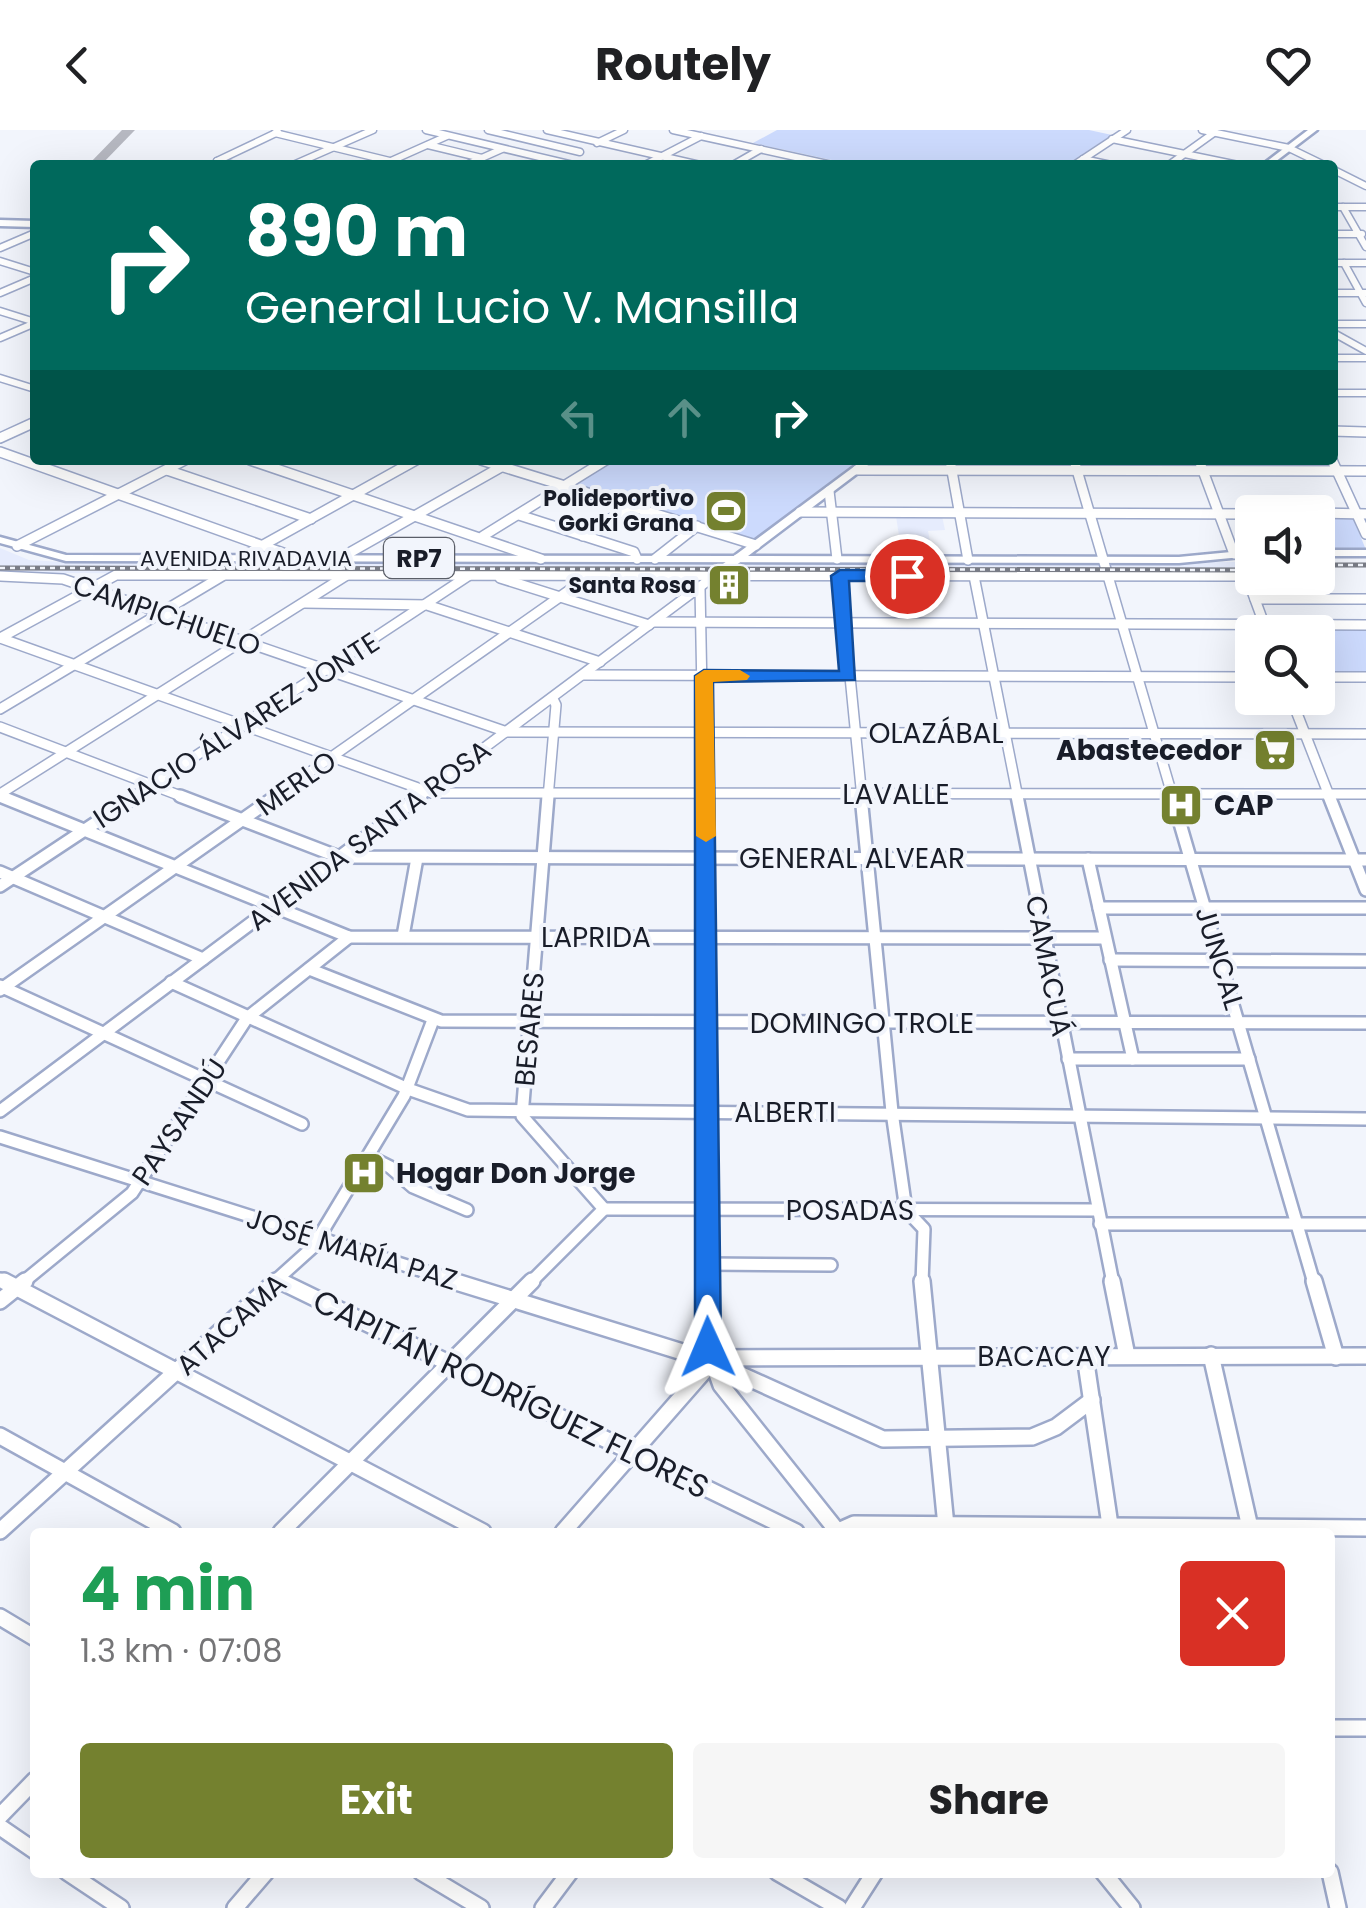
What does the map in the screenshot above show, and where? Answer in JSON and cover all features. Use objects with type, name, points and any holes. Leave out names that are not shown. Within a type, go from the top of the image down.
[{"type":"main road","points":[[1273,160],[1313,130]]},
{"type":"main road","points":[[0,224],[30,230]]},
{"type":"main road","points":[[737,559],[864,465]]},
{"type":"main road","name":"RP7","points":[[0,540],[17,546]]},
{"type":"main road","name":"AVENIDA RIVADAVIA","points":[[17,546],[56,557],[737,559]]},
{"type":"main road","points":[[1335,553],[1366,553]]},
{"type":"main road","name":"RP7","points":[[737,559],[1179,560],[1234,554]]},
{"type":"street","points":[[304,160],[373,130]]},
{"type":"street","points":[[426,130],[542,160]]},
{"type":"street","points":[[393,160],[459,130]]},
{"type":"street","points":[[488,130],[580,152]]},
{"type":"street","points":[[477,160],[545,130],[679,160]]},
{"type":"street","points":[[604,130],[621,132]]},
{"type":"street","points":[[673,130],[809,160]]},
{"type":"street","points":[[1083,159],[1127,130]]},
{"type":"street","points":[[1202,130],[1289,148],[1314,160]]},
{"type":"street","points":[[1176,160],[1217,131]]},
{"type":"street","points":[[217,160],[279,132],[387,160]]},
{"type":"street","points":[[563,160],[621,132]]},
{"type":"street","points":[[654,160],[701,136]]},
{"type":"street","points":[[1112,139],[1214,160]]},
{"type":"street","points":[[427,145],[482,158]]},
{"type":"street","points":[[743,160],[762,150]]},
{"type":"street","points":[[1083,159],[1088,160]]},
{"type":"street","points":[[1338,172],[1366,186]]},
{"type":"street","points":[[1338,179],[1352,179]]},
{"type":"street","points":[[1338,207],[1366,207]]},
{"type":"street","points":[[1343,207],[1362,234],[1366,247]]},
{"type":"street","points":[[0,248],[30,233]]},
{"type":"street","points":[[0,261],[30,273]]},
{"type":"street","points":[[1338,263],[1366,263]]},
{"type":"street","points":[[1344,263],[1366,303]]},
{"type":"street","points":[[0,294],[30,278]]},
{"type":"street","points":[[0,311],[30,321]]},
{"type":"street","points":[[1338,327],[1366,324]]},
{"type":"street","points":[[0,338],[30,325]]},
{"type":"street","points":[[1338,333],[1366,354]]},
{"type":"street","points":[[1338,357],[1366,354]]},
{"type":"street","points":[[0,378],[30,387]]},
{"type":"street","points":[[1338,394],[1366,394]]},
{"type":"street","points":[[0,438],[30,424]]},
{"type":"street","points":[[1338,432],[1366,432]]},
{"type":"street","points":[[0,452],[30,462]]},
{"type":"street","points":[[38,465],[297,558]]},
{"type":"street","points":[[17,546],[176,465]]},
{"type":"street","points":[[265,465],[541,558]]},
{"type":"street","points":[[247,558],[264,544],[407,465]]},
{"type":"street","points":[[498,465],[756,545]]},
{"type":"street","points":[[483,536],[598,465]]},
{"type":"street","points":[[951,465],[968,560]]},
{"type":"street","name":"JUNCAL","points":[[1076,465],[1103,560],[1112,576],[1121,624],[1336,1357]]},
{"type":"street","points":[[1200,465],[1234,554]]},
{"type":"street","points":[[1334,465],[1361,514],[1366,534]]},
{"type":"street","points":[[348,558],[351,552],[502,466]]},
{"type":"street","points":[[166,470],[310,519]]},
{"type":"street","points":[[857,470],[1366,471]]},
{"type":"street","points":[[830,490],[836,559]]},
{"type":"street","points":[[583,536],[631,506]]},
{"type":"street","points":[[800,512],[1235,514]]},
{"type":"street","points":[[1335,513],[1361,514]]},
{"type":"street","points":[[519,514],[634,552],[637,559]]},
{"type":"street","points":[[655,559],[698,526]]},
{"type":"street","name":"AVENIDA SANTA ROSA","points":[[0,1111],[737,559]]},
{"type":"street","points":[[0,795],[348,574]]},
{"type":"street","name":"IGNACIO ÁLVAREZ JONTE","points":[[0,886],[471,574]]},
{"type":"street","points":[[491,574],[652,624],[1235,627]]},
{"type":"street","name":"AVENIDA RIVADAVIA","points":[[88,588],[116,575],[1112,576],[1246,579],[1255,599]]},
{"type":"street","points":[[0,709],[224,575]]},
{"type":"street","name":"MERLO","points":[[1,988],[591,575]]},
{"type":"street","name":"CAMPICHUELO","points":[[0,576],[54,577],[506,732]]},
{"type":"street","points":[[840,576],[892,1112],[906,1210],[920,1218],[926,1231],[921,1270],[946,1526]]},
{"type":"street","name":"CAMACUÁ","points":[[974,576],[1127,1356]]},
{"type":"street","points":[[0,638],[88,588]]},
{"type":"street","points":[[700,588],[704,624],[707,858],[708,1342],[721,1385],[834,1528]]},
{"type":"street","points":[[1261,615],[1255,599],[1366,599]]},
{"type":"street","points":[[304,603],[427,604],[600,662]]},
{"type":"street","points":[[1335,625],[1366,624]]},
{"type":"street","name":"LAVALLE","points":[[0,638],[426,792],[1366,794]]},
{"type":"street","points":[[584,675],[1235,677]]},
{"type":"street","points":[[1335,677],[1366,676]]},
{"type":"street","name":"BESARES","points":[[553,699],[556,705],[546,858],[521,1112],[604,1209]]},
{"type":"street","points":[[1298,715],[1360,860],[1366,890]]},
{"type":"street","points":[[0,727],[339,858]]},
{"type":"street","name":"OLAZÁBAL","points":[[506,732],[1366,734]]},
{"type":"street","name":"LAPRIDA","points":[[0,795],[349,936],[1105,938]]},
{"type":"street","name":"GENERAL ALVEAR","points":[[339,858],[1360,860]]},
{"type":"street","points":[[403,936],[416,858]]},
{"type":"street","points":[[1088,859],[1133,1059]]},
{"type":"street","points":[[0,872],[203,959]]},
{"type":"street","points":[[1099,908],[1366,908]]},
{"type":"street","name":"PAYSANDÚ","points":[[0,1301],[140,1184],[248,1018],[349,936]]},
{"type":"street","points":[[1110,960],[1366,960]]},
{"type":"street","name":"DOMINGO TROLE","points":[[309,969],[433,1020],[1366,1023]]},
{"type":"street","name":"ALBERTI","points":[[170,982],[458,1109],[1366,1119]]},
{"type":"street","points":[[1,988],[302,1124]]},
{"type":"street","name":"ATACAMA","points":[[0,1531],[280,1281],[319,1240],[408,1089],[433,1020]]},
{"type":"street","points":[[1068,1059],[1250,1059]]},
{"type":"street","name":"JOSÉ MARÍA PAZ","points":[[0,1137],[714,1363]]},
{"type":"street","points":[[370,1157],[390,1167],[413,1187],[467,1210]]},
{"type":"street","points":[[285,1528],[604,1209]]},
{"type":"street","name":"POSADAS","points":[[604,1209],[906,1210],[1366,1224]]},
{"type":"street","points":[[707,1264],[831,1264]]},
{"type":"street","points":[[0,1279],[474,1528]]},
{"type":"street","name":"CAPITÁN RODRÍGUEZ FLORES","points":[[280,1281],[788,1528]]},
{"type":"street","name":"BACACAY","points":[[714,1363],[928,1356],[1366,1356]]},
{"type":"street","points":[[1086,1356],[1112,1528]]},
{"type":"street","points":[[1212,1356],[1251,1528]]},
{"type":"street","points":[[714,1363],[874,1438],[1032,1437],[1056,1427],[1092,1400]]},
{"type":"street","points":[[566,1528],[714,1363]]},
{"type":"street","points":[[0,1436],[166,1528]]},
{"type":"street","points":[[846,1528],[854,1524],[1029,1528]]},
{"type":"street","points":[[1335,1529],[1366,1528]]},
{"type":"street","points":[[0,1617],[30,1635]]},
{"type":"street","points":[[1335,1728],[1366,1728]]},
{"type":"street","points":[[0,1816],[30,1785]]},
{"type":"street","points":[[0,1827],[30,1848]]},
{"type":"street","points":[[77,1878],[120,1908]]},
{"type":"street","points":[[235,1908],[261,1878]]},
{"type":"street","points":[[431,1878],[480,1908]]},
{"type":"street","points":[[543,1908],[566,1878]]},
{"type":"street","points":[[787,1878],[839,1908]]},
{"type":"street","points":[[852,1908],[871,1878]]},
{"type":"street","points":[[1108,1878],[1132,1908]]},
{"type":"street","points":[[1331,1878],[1338,1908]]},
{"type":"shaded area","points":[[777,130],[1089,130],[1112,135],[1074,160],[832,160],[753,143]]},
{"type":"shaded area","name":"Polideportivo Gorki Grana","points":[[598,465],[852,465],[753,540],[571,483]]},
{"type":"shaded area","points":[[896,516],[942,516],[945,530],[928,531],[933,556],[910,555],[906,537],[899,536]]},
{"type":"shaded area","points":[[1335,517],[1353,518],[1366,550],[1335,550]]},
{"type":"shaded area","points":[[0,548],[29,560],[63,562],[1235,562],[1235,575],[0,573]]},
{"type":"shaded area","points":[[1366,626],[1366,674],[1335,674],[1335,627]]},
{"type":"taxiway","points":[[99,160],[129,130]]},
{"type":"railway","points":[[1335,565],[1366,565]]},
{"type":"railway","points":[[0,568],[1235,570]]},
{"type":"slow traffic","points":[[706,836],[704,676],[740,676]]},
{"type":"place","name":"Polideportivo Gorki Grana","points":[[726,511]]},
{"type":"place","name":"Santa Rosa","points":[[729,585]]},
{"type":"place","name":"Abastecedor","points":[[1275,750]]},
{"type":"place","name":"CAP","points":[[1181,805]]},
{"type":"place","name":"Hogar Don Jorge","points":[[364,1173]]},
{"type":"route","points":[[708,1347],[704,676],[849,676],[840,576],[907,576]]}]
